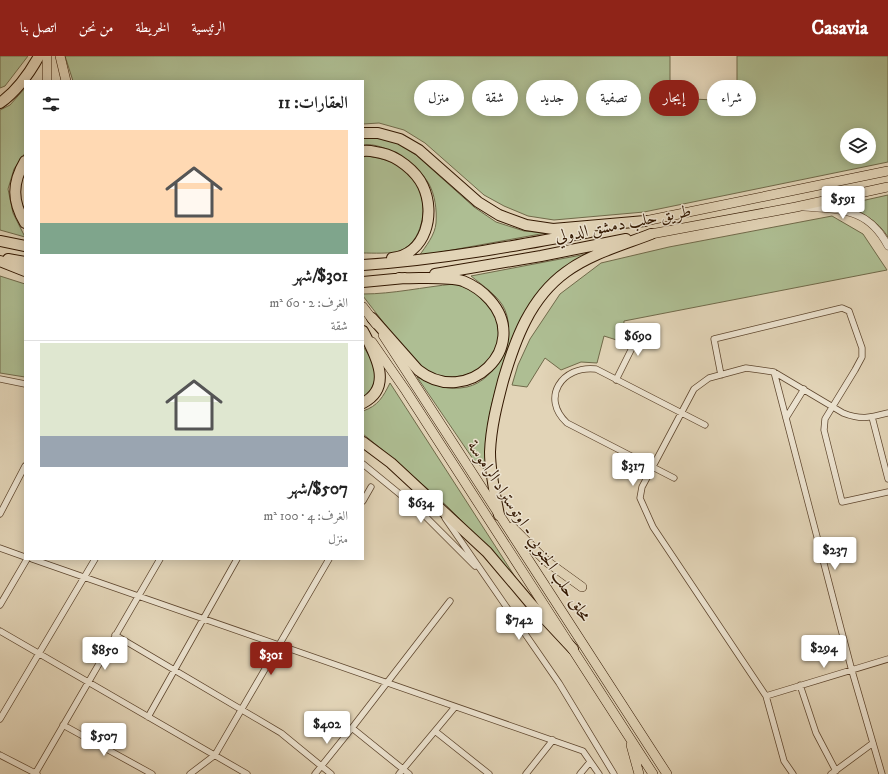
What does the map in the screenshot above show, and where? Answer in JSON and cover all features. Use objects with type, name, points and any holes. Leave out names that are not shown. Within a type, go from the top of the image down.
[{"type":"highway","points":[[0,103],[15,91],[39,56]]},
{"type":"highway","points":[[47,56],[47,80]]},
{"type":"highway","points":[[60,56],[66,80]]},
{"type":"highway","points":[[364,133],[378,133],[400,139],[419,150],[478,202],[500,215],[526,225],[553,229],[645,222],[888,171]]},
{"type":"highway","points":[[364,151],[390,154],[410,168],[423,185],[429,204],[428,222],[423,237],[414,250],[399,258],[364,264]]},
{"type":"highway","points":[[24,163],[18,172],[14,192],[18,212],[24,221]]},
{"type":"highway","name":"طريق حلب دمشق الدولي","points":[[364,282],[442,273],[540,256],[796,207],[888,187]]},
{"type":"highway","name":"طريق حلب دمشق الدولي","points":[[364,264],[406,262],[510,247],[645,222]]},
{"type":"highway","points":[[582,587],[546,561],[499,514],[492,484],[491,467],[491,445],[494,418],[510,359],[521,330],[540,298],[566,272],[583,262],[651,234]]},
{"type":"highway","points":[[0,241],[24,246]]},
{"type":"highway","points":[[0,257],[24,262]]},
{"type":"highway","points":[[0,261],[24,271]]},
{"type":"highway","points":[[372,318],[418,370],[425,376],[434,380],[442,382],[462,382],[480,375],[491,365],[502,344],[504,330],[500,313],[485,294],[469,284],[452,279],[399,278]]},
{"type":"highway","name":"محلق حلب الجنوبي - اوتوستراد الراموسة","points":[[364,307],[667,774]]},
{"type":"highway","name":"محلق حلب الجنوبي - اوتوستراد الراموسة","points":[[364,331],[406,391],[653,774]]},
{"type":"highway","points":[[364,332],[376,358],[380,376],[377,390],[372,397],[364,402]]},
{"type":"highway","points":[[364,443],[392,463],[487,552],[531,604],[573,649]]},
{"type":"highway","points":[[629,736],[639,774]]},
{"type":"street","points":[[796,207],[844,210],[862,216],[877,228],[888,246]]},
{"type":"street","points":[[721,375],[714,338],[842,308],[849,311],[862,348],[862,357],[825,419],[824,430],[842,502],[888,492]]},
{"type":"street","points":[[616,380],[636,340],[636,329]]},
{"type":"street","points":[[674,478],[571,426],[565,421],[556,406],[555,395],[558,384],[573,371],[585,368],[596,370],[705,425]]},
{"type":"street","points":[[793,774],[784,761],[766,696],[653,527],[640,498],[642,487],[694,389],[710,378],[746,368],[774,372],[843,413],[854,417],[864,418],[888,413]]},
{"type":"street","points":[[774,372],[852,671],[882,773],[888,768]]},
{"type":"street","points":[[0,379],[24,384]]},
{"type":"street","points":[[786,418],[804,389]]},
{"type":"street","points":[[872,417],[888,479]]},
{"type":"street","points":[[364,465],[418,509],[486,577]]},
{"type":"street","points":[[0,514],[24,468]]},
{"type":"street","points":[[364,499],[371,487]]},
{"type":"street","points":[[434,501],[559,683],[614,774]]},
{"type":"street","points":[[0,548],[24,557]]},
{"type":"street","points":[[0,605],[26,560]]},
{"type":"street","points":[[35,560],[387,684],[583,751],[599,774]]},
{"type":"street","points":[[0,719],[94,560]]},
{"type":"street","points":[[0,755],[36,774],[159,560]]},
{"type":"street","points":[[148,717],[236,560]]},
{"type":"street","points":[[190,774],[215,755],[328,560]]},
{"type":"street","points":[[315,774],[387,684],[450,601]]},
{"type":"street","points":[[0,631],[248,774]]},
{"type":"street","points":[[115,636],[281,733],[331,774]]},
{"type":"street","points":[[766,696],[888,659]]},
{"type":"street","points":[[800,685],[816,733],[833,772],[873,743]]},
{"type":"street","points":[[401,772],[455,707]]},
{"type":"street","points":[[63,725],[152,774]]},
{"type":"street","points":[[352,728],[401,772],[409,774]]},
{"type":"street","points":[[435,731],[489,774]]},
{"type":"street","points":[[526,774],[553,740]]},
{"type":"street","points":[[580,774],[590,762]]},
{"type":"green space","points":[[0,56],[28,56],[5,86],[0,88]]},
{"type":"green space","points":[[65,56],[670,56],[670,80],[649,80],[649,116],[699,116],[699,99],[707,100],[707,116],[756,116],[756,80],[737,80],[737,56],[888,56],[888,162],[644,212],[554,220],[528,216],[504,206],[484,195],[425,143],[404,130],[379,123],[364,124],[364,80],[73,80]]},
{"type":"green space","points":[[24,89],[24,154],[14,169],[8,189],[13,213],[24,237],[0,230],[0,110],[10,105]]},
{"type":"green space","points":[[364,137],[377,137],[398,143],[416,155],[474,207],[496,222],[524,231],[546,233],[419,256],[430,240],[435,227],[436,208],[431,188],[424,177],[400,156],[381,147],[364,145]]},
{"type":"green space","points":[[364,157],[383,159],[397,165],[402,168],[417,184],[419,189],[423,206],[421,224],[414,240],[408,247],[400,251],[387,253],[364,253]]},
{"type":"green space","points":[[888,195],[888,237],[874,221],[856,210],[843,205]]},
{"type":"green space","points":[[832,216],[863,234],[887,270],[624,321],[623,342],[604,336],[597,363],[581,362],[561,370],[545,358],[527,387],[512,385],[518,365],[530,339],[560,294],[601,263],[669,247]]},
{"type":"green space","points":[[592,253],[564,269],[549,280],[538,293],[518,328],[502,369],[491,408],[487,430],[485,470],[473,459],[417,377],[435,385],[447,388],[467,387],[478,383],[487,376],[502,356],[508,333],[508,321],[505,310],[503,305],[495,296],[471,276]]},
{"type":"green space","points":[[0,276],[24,284],[24,377],[0,373]]},
{"type":"green space","points":[[454,284],[476,293],[492,310],[499,329],[500,335],[498,345],[494,354],[482,367],[466,375],[457,377],[437,375],[423,369],[413,360],[364,297],[364,294],[397,292]]},
{"type":"green space","points":[[364,348],[375,367],[376,373],[375,384],[364,397]]},
{"type":"green space","points":[[390,383],[521,586],[491,550],[448,507],[364,435],[364,411],[376,404],[385,393]]}]
